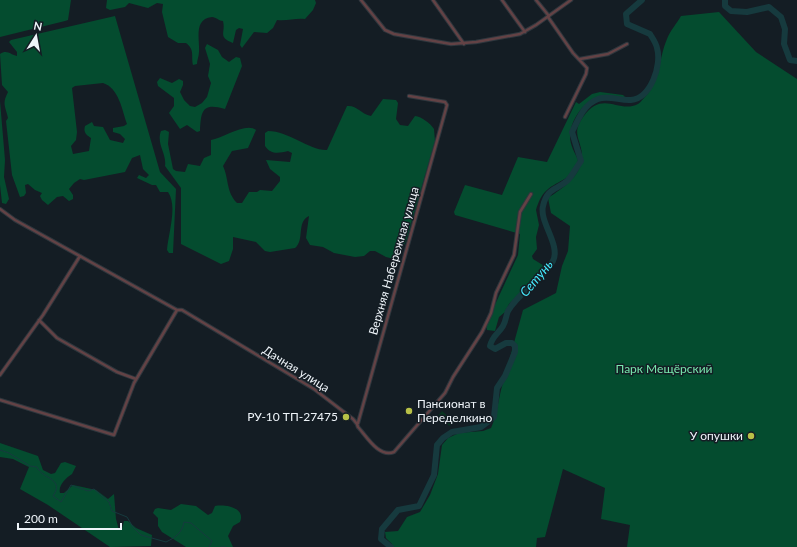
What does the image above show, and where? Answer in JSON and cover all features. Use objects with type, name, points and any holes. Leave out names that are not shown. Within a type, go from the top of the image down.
[{"type":"street","points":[[361,0],[384,30],[394,34],[444,44],[464,44],[525,32],[571,0]]},
{"type":"street","points":[[433,0],[464,44]]},
{"type":"street","points":[[502,0],[525,32]]},
{"type":"street","points":[[536,0],[586,65],[587,71],[565,117]]},
{"type":"street","points":[[580,59],[608,54],[627,44]]},
{"type":"street","name":"Верхняя Набережная улица","points":[[358,424],[447,103],[409,96]]},
{"type":"street","name":"Дачная улица","points":[[177,310],[182,310],[314,389],[358,424],[358,427],[382,453],[388,454],[394,452],[445,393],[453,377],[482,332],[491,313],[496,293],[514,254],[520,212],[531,194]]},
{"type":"street","points":[[0,209],[15,220],[177,310],[136,379],[113,436],[0,400]]},
{"type":"street","points":[[0,375],[39,320],[80,256]]},
{"type":"street","points":[[39,320],[57,338],[117,372],[136,379]]},
{"type":"green space","points":[[0,0],[71,0],[68,20],[0,37]]},
{"type":"green space","points":[[107,0],[315,0],[316,3],[313,10],[305,19],[277,20],[273,28],[267,33],[254,32],[242,48],[240,45],[243,29],[239,28],[236,30],[233,43],[224,37],[223,21],[213,17],[206,19],[200,26],[199,55],[197,64],[193,65],[191,48],[186,43],[178,43],[168,37],[162,12],[163,4],[157,3],[148,8],[129,3],[125,7],[110,10],[106,8]]},
{"type":"green space","name":"Парк Мещёрский","points":[[719,12],[756,52],[797,79],[797,547],[627,547],[630,525],[601,519],[605,488],[563,469],[545,537],[537,538],[536,547],[392,547],[392,544],[386,538],[385,532],[398,531],[407,517],[420,512],[430,495],[438,474],[442,445],[448,438],[459,433],[483,431],[491,428],[495,418],[501,390],[523,310],[556,293],[562,266],[568,251],[570,226],[551,213],[548,198],[571,181],[579,169],[582,155],[577,132],[579,123],[590,109],[597,105],[604,103],[631,106],[639,103],[654,85],[667,39],[681,16]]},
{"type":"green space","points":[[115,16],[160,172],[176,189],[173,253],[169,253],[167,250],[172,220],[171,198],[168,192],[160,192],[156,185],[152,185],[137,178],[139,175],[146,178],[149,175],[143,169],[140,155],[132,158],[125,172],[84,180],[80,179],[69,189],[73,195],[73,199],[69,201],[63,196],[57,197],[48,205],[40,196],[42,193],[35,190],[28,184],[25,185],[26,193],[24,196],[20,197],[12,175],[6,121],[8,118],[5,105],[5,99],[8,92],[2,85],[0,54],[7,52],[17,56],[17,52],[9,42],[11,40]],"holes":[[[103,83],[116,94],[127,124],[113,128],[113,132],[120,134],[125,139],[123,143],[110,140],[103,127],[94,126],[92,122],[85,126],[86,134],[91,138],[89,151],[73,154],[71,146],[76,140],[77,132],[72,88],[75,86]]]},
{"type":"green space","points":[[207,44],[218,50],[222,57],[229,62],[236,57],[240,58],[242,66],[225,109],[212,107],[204,110],[201,118],[200,131],[197,132],[187,125],[180,129],[169,113],[174,106],[174,98],[158,86],[157,82],[160,78],[172,83],[179,79],[183,81],[180,92],[184,100],[190,106],[195,107],[202,103],[207,97],[211,83],[208,76],[210,64],[205,48]]},
{"type":"green space","points":[[600,92],[623,95],[626,98],[601,97],[595,99],[584,106],[575,118],[572,124],[570,140],[578,160],[576,166],[570,175],[545,192],[540,199],[536,210],[539,225],[536,237],[537,249],[532,256],[533,259],[546,267],[545,270],[509,304],[505,312],[499,317],[495,331],[487,330],[486,324],[518,255],[520,234],[455,215],[454,212],[465,185],[502,195],[518,157],[547,162],[576,102],[579,104],[592,94]]},
{"type":"green space","points":[[383,99],[396,100],[398,103],[396,119],[400,125],[408,126],[415,116],[426,121],[434,129],[435,141],[406,241],[398,257],[394,259],[386,257],[375,251],[370,251],[364,256],[355,257],[334,253],[323,247],[310,245],[306,238],[309,216],[303,222],[300,240],[295,248],[270,252],[265,251],[256,242],[233,237],[233,249],[229,261],[221,264],[181,244],[181,188],[165,166],[165,157],[160,140],[161,131],[165,130],[169,132],[168,144],[173,169],[176,171],[185,172],[188,164],[200,166],[204,158],[211,155],[211,140],[241,129],[252,128],[256,130],[248,148],[232,151],[223,166],[229,190],[233,199],[237,203],[242,203],[249,192],[257,192],[260,190],[272,191],[280,181],[280,177],[270,169],[266,160],[290,162],[292,153],[288,151],[275,153],[267,149],[265,146],[265,133],[268,131],[284,134],[314,147],[327,150],[347,106],[354,107],[371,116]]},
{"type":"green space","points":[[0,101],[5,160],[4,177],[9,199],[6,204],[2,203],[0,185]]},
{"type":"green space","points":[[442,411],[453,421],[450,426],[437,417]]},
{"type":"green space","points":[[0,443],[38,456],[43,470],[51,474],[55,473],[61,463],[65,462],[76,466],[72,474],[61,485],[60,493],[64,493],[73,485],[96,490],[108,499],[114,494],[116,519],[119,530],[122,529],[124,521],[128,521],[136,528],[152,535],[151,546],[110,547],[48,505],[20,489],[29,467],[13,459],[0,457]]},
{"type":"green space","points":[[181,504],[196,506],[208,515],[212,513],[215,506],[229,506],[238,510],[241,517],[240,522],[233,526],[228,536],[233,547],[186,547],[162,532],[158,526],[158,518],[153,513],[155,509],[171,510]]},
{"type":"waterway","name":"Сетунь","points":[[391,547],[381,539],[382,529],[398,510],[419,506],[434,475],[437,445],[443,438],[452,432],[481,427],[494,417],[497,388],[505,376],[515,352],[515,346],[512,343],[506,343],[495,349],[490,346],[494,337],[503,326],[508,311],[513,304],[543,274],[553,261],[555,255],[554,248],[544,219],[543,206],[549,193],[567,181],[581,161],[572,132],[579,118],[585,108],[593,101],[598,99],[610,98],[631,100],[638,98],[644,93],[653,80],[658,63],[657,48],[655,43],[650,34],[627,24],[626,14],[642,0]]},
{"type":"waterway","name":"Сетунь","points":[[725,0],[725,6],[731,11],[747,12],[769,7],[781,17],[785,29],[784,44],[790,60],[797,61]]},
{"type":"waterway","points":[[0,450],[9,453],[30,466],[37,467],[43,474],[55,482],[56,490],[53,496],[61,502],[71,485],[88,491],[94,489],[109,502],[112,511],[127,517],[133,527],[141,535],[166,542],[178,534],[182,529],[184,522],[191,523],[212,541],[209,547]]},
{"type":"waterway","points":[[221,547],[226,547]]},
{"type":"place","name":"Пансионат в Переделкино","points":[[409,411]]},
{"type":"place","name":"РУ-10 ТП-27475","points":[[346,417]]},
{"type":"place","name":"У опушки","points":[[751,436]]}]
